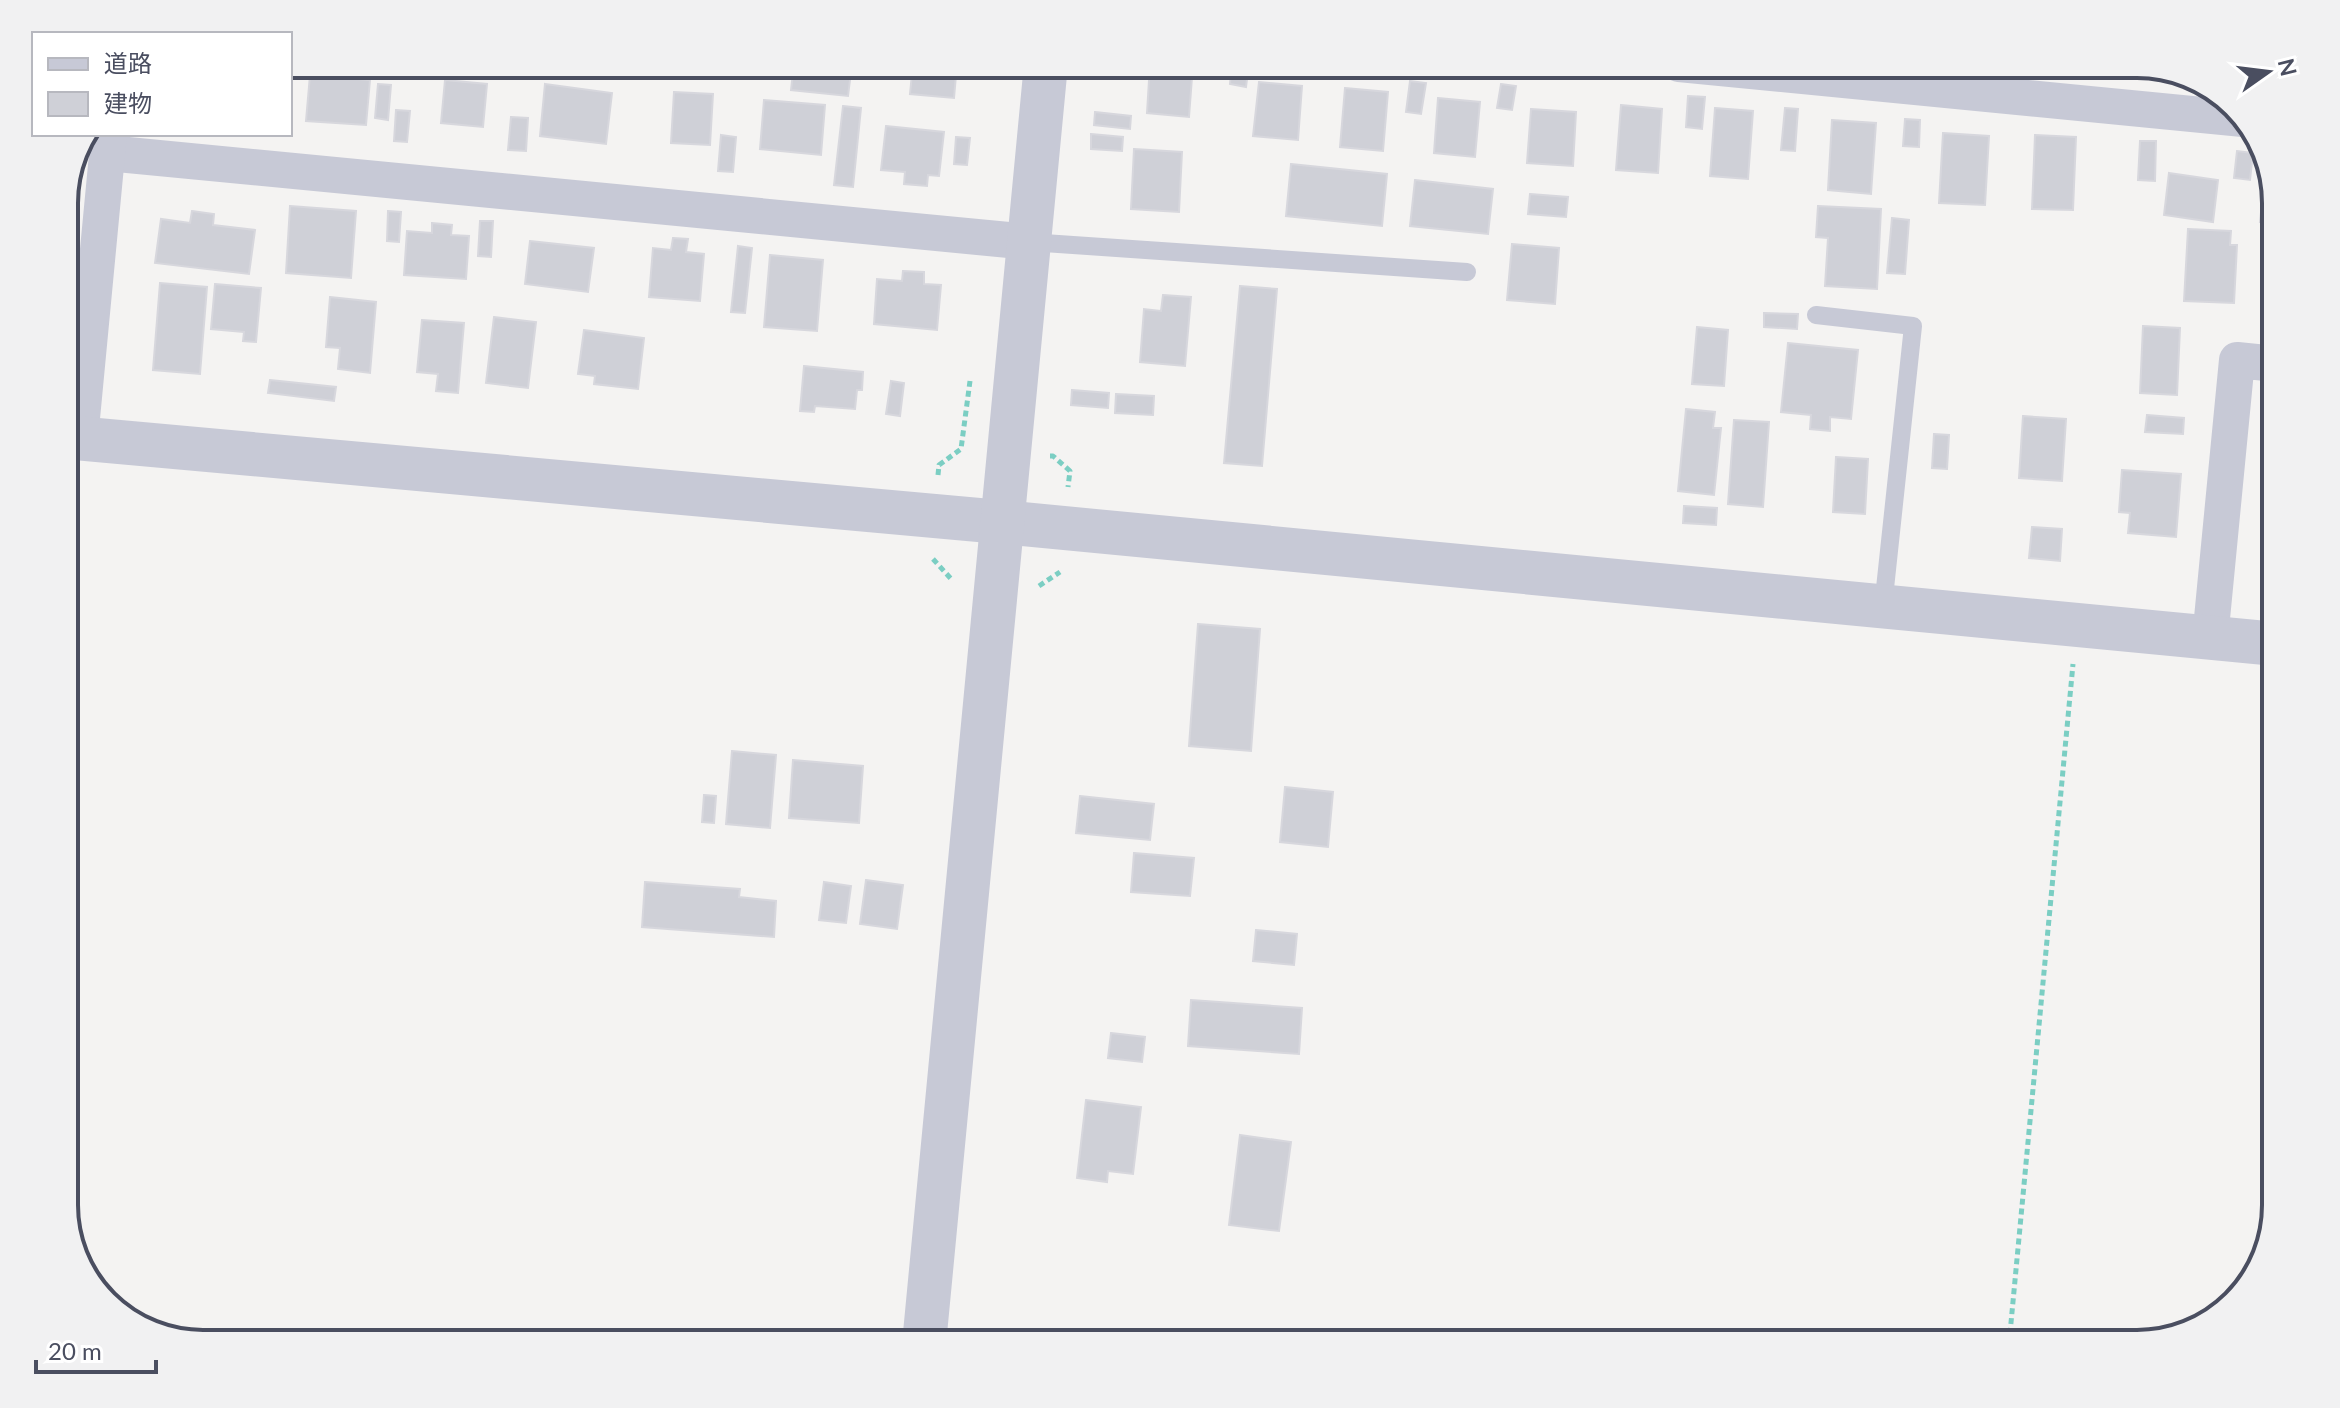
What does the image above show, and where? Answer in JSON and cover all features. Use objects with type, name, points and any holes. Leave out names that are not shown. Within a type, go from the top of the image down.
[{"type":"street","points":[[925,1330],[1045,78]]},
{"type":"street","points":[[1823,78],[2227,117]]},
{"type":"street","points":[[78,389],[108,144],[1029,242]]},
{"type":"street","points":[[2210,639],[2237,360],[2262,363]]},
{"type":"street","points":[[78,439],[1001,522],[2262,643]]},
{"type":"lane","points":[[1029,242],[1467,272]]},
{"type":"lane","points":[[1816,315],[1913,326],[1883,607]]},
{"type":"path","points":[[932,516],[939,465],[961,449],[970,374]]},
{"type":"path","points":[[2010,1330],[2076,626]]},
{"type":"building","points":[[310,78],[370,80],[366,125],[306,121]]},
{"type":"building","points":[[792,78],[850,78],[848,96],[791,90]]},
{"type":"building","points":[[912,78],[956,78],[954,98],[910,94]]},
{"type":"building","points":[[1149,78],[1192,78],[1189,117],[1147,113]]},
{"type":"building","points":[[1231,78],[1247,78],[1246,87],[1230,84]]},
{"type":"building","points":[[445,80],[487,84],[483,127],[441,123]]},
{"type":"building","points":[[1410,81],[1426,83],[1421,114],[1406,112]]},
{"type":"building","points":[[1259,82],[1302,86],[1298,140],[1253,136]]},
{"type":"building","points":[[378,84],[391,85],[388,120],[375,118]]},
{"type":"building","points":[[545,84],[612,93],[606,144],[540,136]]},
{"type":"building","points":[[1501,84],[1516,86],[1512,110],[1497,108]]},
{"type":"building","points":[[1345,88],[1388,92],[1383,151],[1340,147]]},
{"type":"building","points":[[674,92],[713,94],[710,145],[671,143]]},
{"type":"building","points":[[1688,96],[1705,97],[1702,129],[1686,127]]},
{"type":"building","points":[[1438,98],[1480,102],[1475,157],[1434,153]]},
{"type":"building","points":[[764,100],[825,105],[821,155],[760,149]]},
{"type":"building","points":[[1621,105],[1662,109],[1658,173],[1616,170]]},
{"type":"building","points":[[843,106],[861,108],[853,187],[834,185]]},
{"type":"building","points":[[1715,108],[1753,111],[1748,179],[1710,176]]},
{"type":"building","points":[[1785,108],[1798,109],[1795,151],[1781,150]]},
{"type":"building","points":[[1531,109],[1576,112],[1573,166],[1527,163]]},
{"type":"building","points":[[396,110],[410,111],[407,142],[394,141]]},
{"type":"building","points":[[1095,112],[1131,116],[1130,129],[1094,125]]},
{"type":"building","points":[[511,117],[528,118],[526,151],[508,150]]},
{"type":"building","points":[[1905,119],[1920,120],[1919,147],[1903,146]]},
{"type":"building","points":[[1832,120],[1876,123],[1871,194],[1828,190]]},
{"type":"building","points":[[886,126],[944,132],[939,176],[928,175],[927,186],[904,184],[905,172],[881,170]]},
{"type":"building","points":[[1943,133],[1989,136],[1985,205],[1939,203]]},
{"type":"building","points":[[1091,134],[1123,137],[1122,151],[1091,149]]},
{"type":"building","points":[[721,135],[736,137],[733,172],[718,171]]},
{"type":"building","points":[[2035,135],[2076,137],[2073,210],[2032,209]]},
{"type":"building","points":[[956,137],[970,138],[967,165],[954,164]]},
{"type":"building","points":[[2140,141],[2156,141],[2155,181],[2138,180]]},
{"type":"building","points":[[1134,149],[1182,152],[1179,212],[1131,209]]},
{"type":"building","points":[[2237,151],[2250,153],[2250,180],[2234,178]]},
{"type":"building","points":[[1291,164],[1387,174],[1382,226],[1286,216]]},
{"type":"building","points":[[2169,173],[2218,180],[2213,222],[2164,215]]},
{"type":"building","points":[[1415,180],[1493,189],[1488,234],[1410,226]]},
{"type":"building","points":[[1530,194],[1568,197],[1566,217],[1528,214]]},
{"type":"building","points":[[290,206],[356,211],[351,278],[286,273]]},
{"type":"building","points":[[1818,206],[1881,209],[1877,289],[1825,286],[1828,238],[1816,237]]},
{"type":"building","points":[[192,211],[214,214],[213,225],[255,230],[249,274],[155,263],[161,219],[190,223]]},
{"type":"building","points":[[388,211],[401,212],[399,242],[387,241]]},
{"type":"building","points":[[1892,218],[1909,220],[1905,274],[1887,273]]},
{"type":"building","points":[[480,221],[493,221],[491,257],[478,256]]},
{"type":"building","points":[[432,223],[452,225],[451,235],[469,236],[466,279],[404,275],[407,231],[432,233]]},
{"type":"building","points":[[2188,229],[2231,231],[2230,245],[2237,245],[2234,303],[2184,301]]},
{"type":"building","points":[[673,238],[688,239],[686,252],[704,254],[700,301],[649,297],[653,248],[671,250]]},
{"type":"building","points":[[530,241],[594,248],[588,292],[525,284]]},
{"type":"building","points":[[1512,244],[1559,248],[1555,304],[1507,300]]},
{"type":"building","points":[[738,246],[752,248],[745,313],[731,312]]},
{"type":"building","points":[[770,255],[823,260],[817,331],[764,327]]},
{"type":"building","points":[[903,271],[924,272],[924,284],[941,285],[937,330],[874,324],[877,279],[902,281]]},
{"type":"building","points":[[160,283],[207,287],[200,374],[153,370]]},
{"type":"building","points":[[215,284],[261,288],[256,342],[243,341],[244,332],[211,329]]},
{"type":"building","points":[[1240,286],[1277,289],[1262,466],[1224,463]]},
{"type":"building","points":[[1163,295],[1191,297],[1185,366],[1140,362],[1144,309],[1161,311]]},
{"type":"building","points":[[330,297],[376,302],[370,373],[338,369],[340,348],[326,347]]},
{"type":"building","points":[[1764,313],[1798,314],[1797,329],[1764,327]]},
{"type":"building","points":[[494,317],[536,322],[528,388],[486,383]]},
{"type":"building","points":[[422,320],[464,323],[458,393],[436,391],[438,374],[417,372]]},
{"type":"building","points":[[2143,326],[2180,328],[2177,395],[2140,393]]},
{"type":"building","points":[[1697,327],[1728,330],[1724,386],[1692,384]]},
{"type":"building","points":[[584,330],[644,338],[638,389],[594,384],[595,376],[578,374]]},
{"type":"building","points":[[1788,343],[1858,350],[1851,419],[1830,417],[1830,431],[1810,429],[1811,415],[1781,412]]},
{"type":"building","points":[[804,366],[863,372],[862,390],[857,390],[855,409],[815,406],[814,412],[800,411]]},
{"type":"building","points":[[270,380],[336,387],[334,401],[268,393]]},
{"type":"building","points":[[891,381],[904,383],[900,416],[886,414]]},
{"type":"building","points":[[1072,390],[1109,393],[1108,408],[1071,405]]},
{"type":"building","points":[[1116,394],[1154,396],[1153,415],[1115,413]]},
{"type":"building","points":[[1686,409],[1715,412],[1713,428],[1721,428],[1714,495],[1678,491]]},
{"type":"building","points":[[2147,415],[2184,418],[2183,434],[2145,432]]},
{"type":"building","points":[[2023,416],[2066,419],[2062,481],[2019,478]]},
{"type":"building","points":[[1734,420],[1769,422],[1763,507],[1728,504]]},
{"type":"building","points":[[1934,434],[1949,435],[1947,469],[1932,468]]},
{"type":"building","points":[[1836,457],[1868,459],[1865,514],[1833,512]]},
{"type":"building","points":[[2122,470],[2181,474],[2176,537],[2128,533],[2130,513],[2119,512]]},
{"type":"building","points":[[1684,506],[1717,508],[1716,525],[1683,523]]},
{"type":"building","points":[[2032,527],[2062,529],[2060,561],[2029,558]]},
{"type":"building","points":[[1198,624],[1260,629],[1251,751],[1189,746]]},
{"type":"building","points":[[732,751],[776,755],[770,828],[726,824]]},
{"type":"building","points":[[793,760],[863,766],[859,823],[789,818]]},
{"type":"building","points":[[1285,787],[1333,792],[1328,847],[1280,842]]},
{"type":"building","points":[[704,795],[716,796],[714,823],[702,822]]},
{"type":"building","points":[[1080,796],[1154,804],[1150,840],[1076,833]]},
{"type":"building","points":[[1134,853],[1194,858],[1190,896],[1131,892]]},
{"type":"building","points":[[866,880],[903,885],[897,929],[860,924]]},
{"type":"building","points":[[645,882],[740,889],[739,897],[776,901],[774,937],[642,927]]},
{"type":"building","points":[[824,882],[851,886],[846,923],[819,920]]},
{"type":"building","points":[[1256,930],[1297,934],[1294,965],[1253,961]]},
{"type":"building","points":[[1191,1000],[1302,1008],[1299,1054],[1188,1046]]},
{"type":"building","points":[[1111,1033],[1145,1037],[1142,1062],[1108,1058]]},
{"type":"building","points":[[1086,1100],[1141,1107],[1133,1174],[1108,1171],[1107,1182],[1077,1178]]},
{"type":"building","points":[[1240,1135],[1291,1142],[1279,1231],[1229,1225]]}]
